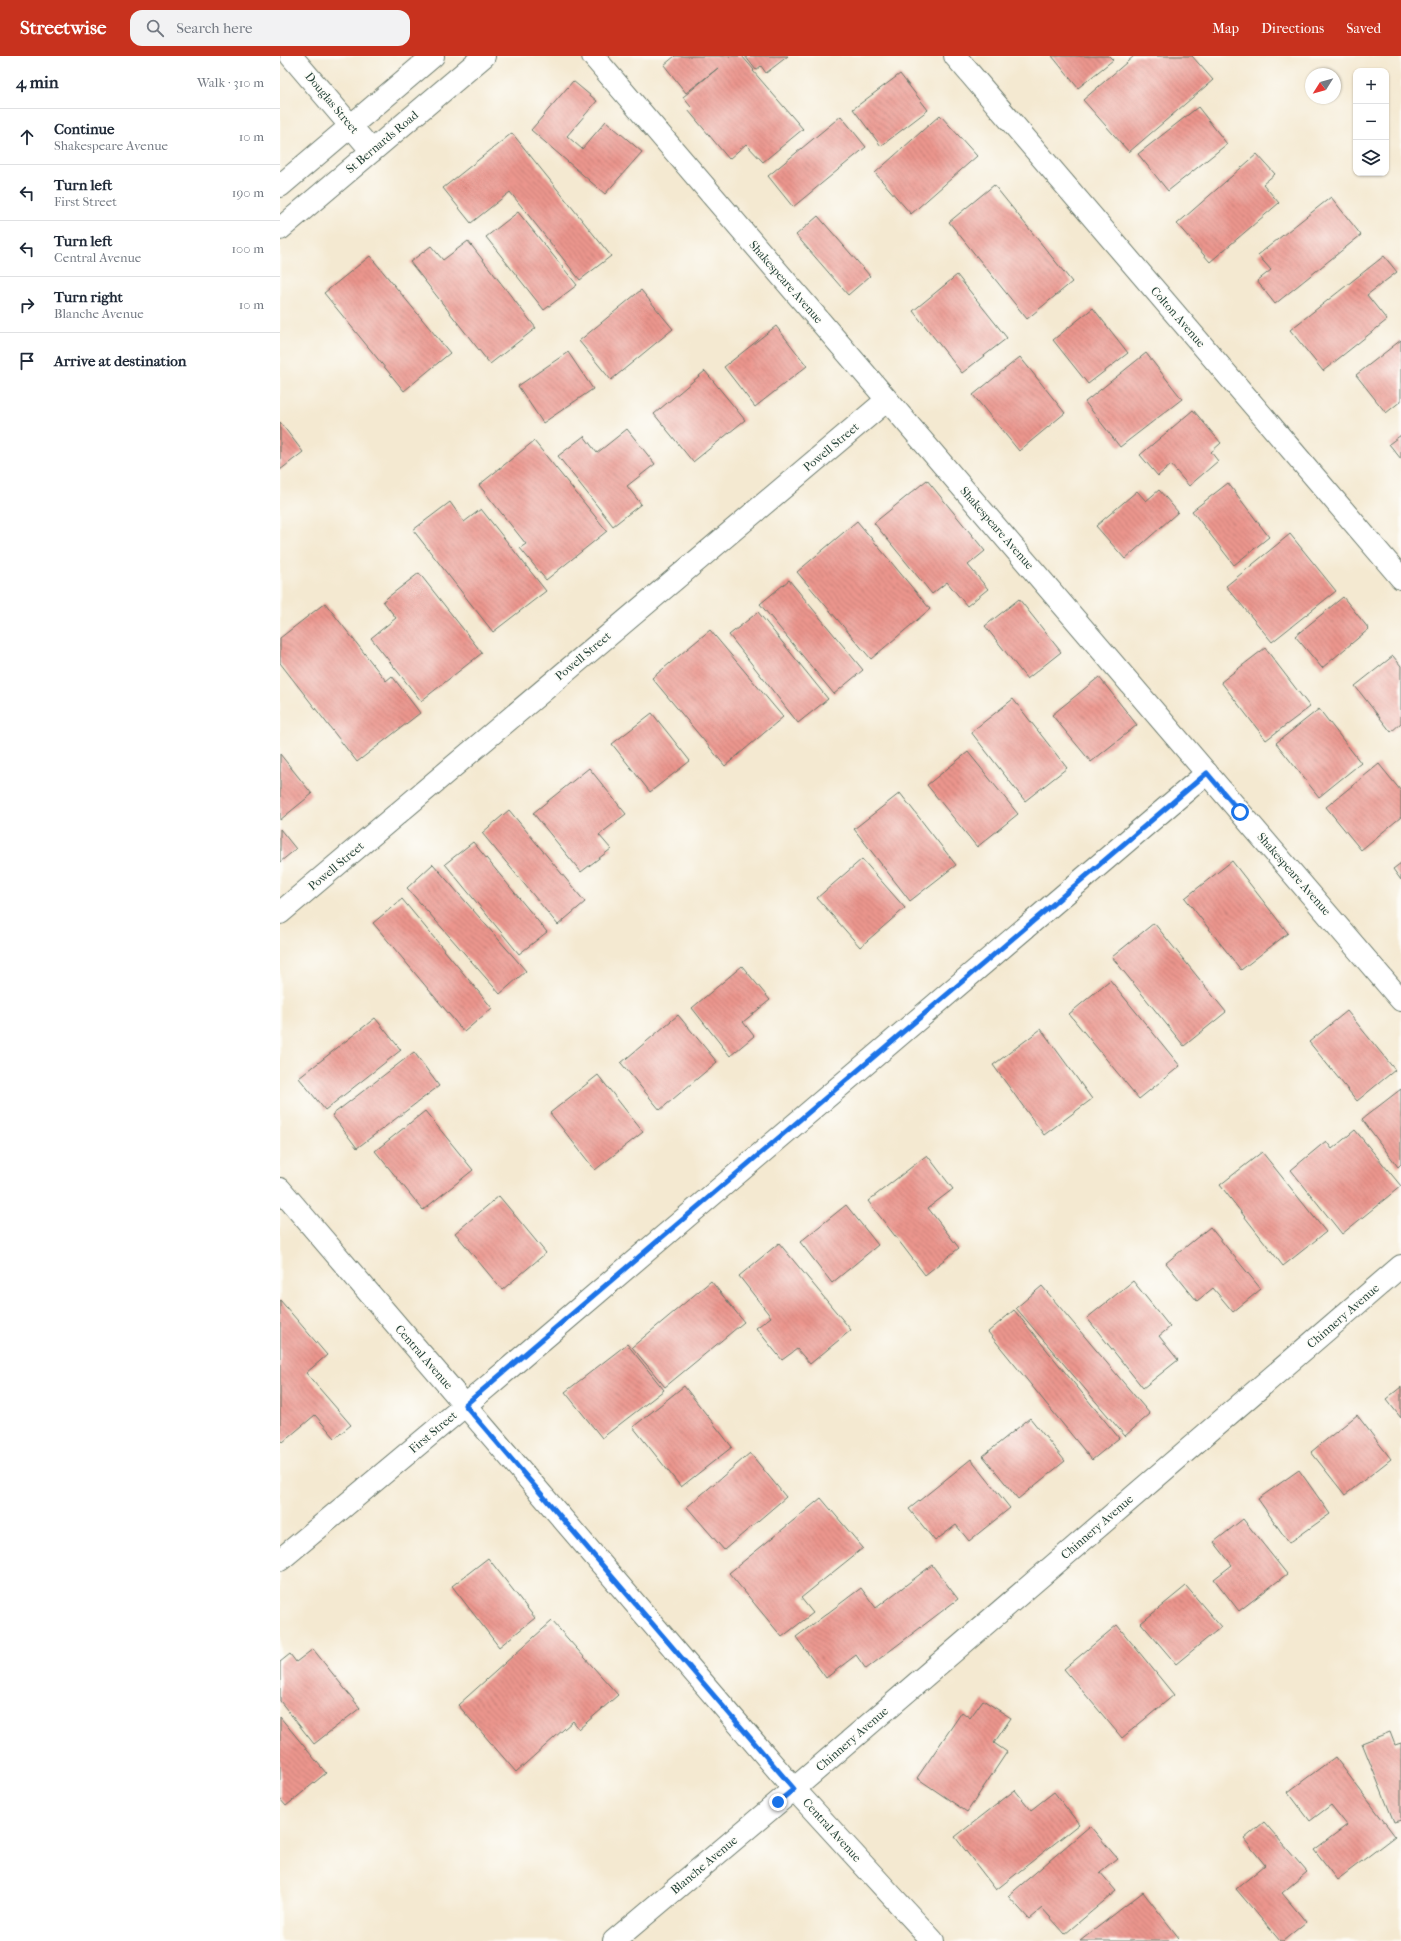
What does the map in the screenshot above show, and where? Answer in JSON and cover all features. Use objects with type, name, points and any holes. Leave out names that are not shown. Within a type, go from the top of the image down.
[{"type":"street","name":"Douglas Street","points":[[291,56],[372,151]]},
{"type":"street","points":[[280,186],[433,56]]},
{"type":"street","name":"St Bernards Road","points":[[280,229],[484,56]]},
{"type":"street","name":"Shakespeare Avenue","points":[[593,56],[1401,1000]]},
{"type":"street","name":"Colton Avenue","points":[[955,56],[1401,578]]},
{"type":"street","name":"Powell Street","points":[[280,913],[887,400]]},
{"type":"street","name":"First Street","points":[[280,1560],[465,1405],[1207,773]]},
{"type":"street","name":"Central Avenue","points":[[280,1189],[794,1789],[933,1941]]},
{"type":"street","name":"Chinnery Avenue","points":[[794,1789],[1401,1266]]},
{"type":"street","name":"Blanche Avenue","points":[[614,1941],[794,1789]]},
{"type":"building","points":[[675,56],[742,56],[803,129],[763,162],[746,144],[729,159],[688,110],[691,107],[683,97],[718,68],[686,93],[664,65]]},
{"type":"building","points":[[745,56],[788,56],[766,73],[761,66],[756,70]]},
{"type":"building","points":[[1052,56],[1109,56],[1113,60],[1078,88]]},
{"type":"building","points":[[1134,56],[1192,56],[1213,80],[1129,152],[1083,100]]},
{"type":"building","points":[[900,74],[928,110],[881,146],[853,109]]},
{"type":"building","points":[[573,81],[597,101],[567,136],[582,149],[606,121],[642,152],[605,194],[531,130]]},
{"type":"building","points":[[1198,107],[1227,144],[1168,191],[1138,154]]},
{"type":"building","points":[[940,115],[977,156],[911,214],[875,173]]},
{"type":"building","points":[[841,116],[866,147],[793,207],[768,176]]},
{"type":"building","points":[[512,133],[611,256],[580,280],[510,192],[471,223],[443,188]]},
{"type":"building","points":[[1257,154],[1275,174],[1263,184],[1279,203],[1210,262],[1177,224]]},
{"type":"building","points":[[994,185],[1072,282],[1027,319],[949,222]]},
{"type":"building","points":[[1331,197],[1361,235],[1275,304],[1257,281],[1271,270],[1258,255]]},
{"type":"building","points":[[518,212],[577,285],[544,310],[486,237]]},
{"type":"building","points":[[818,216],[870,276],[848,295],[796,235]]},
{"type":"building","points":[[468,241],[536,328],[490,364],[410,262],[431,246],[443,260]]},
{"type":"building","points":[[370,256],[450,353],[404,391],[324,293]]},
{"type":"building","points":[[1384,256],[1397,272],[1367,295],[1387,320],[1323,371],[1290,330]]},
{"type":"building","points":[[957,275],[1007,338],[962,373],[913,311]]},
{"type":"building","points":[[641,290],[673,329],[611,380],[579,341]]},
{"type":"building","points":[[1093,308],[1128,353],[1088,384],[1053,340]]},
{"type":"building","points":[[776,326],[807,366],[755,407],[724,367]]},
{"type":"building","points":[[1401,340],[1401,401],[1386,413],[1356,375]]},
{"type":"building","points":[[568,352],[593,389],[543,423],[518,386]]},
{"type":"building","points":[[1146,353],[1182,399],[1120,447],[1085,402]]},
{"type":"building","points":[[1020,357],[1065,413],[1019,451],[973,395]]},
{"type":"building","points":[[705,371],[745,420],[693,462],[654,414]]},
{"type":"building","points":[[1193,410],[1221,443],[1211,452],[1218,461],[1189,486],[1171,465],[1158,476],[1140,455]]},
{"type":"building","points":[[280,422],[303,452],[280,470]]},
{"type":"building","points":[[627,429],[655,464],[627,486],[641,504],[613,526],[558,456],[584,436],[597,453]]},
{"type":"building","points":[[1401,435],[1401,459],[1389,444]]},
{"type":"building","points":[[534,441],[607,531],[546,580],[520,548],[526,544],[479,485]]},
{"type":"building","points":[[927,480],[985,551],[968,565],[988,589],[967,606],[947,582],[932,594],[874,523]]},
{"type":"building","points":[[1228,483],[1269,537],[1234,565],[1192,511]]},
{"type":"building","points":[[1159,490],[1178,512],[1125,559],[1096,526],[1137,491],[1146,501]]},
{"type":"building","points":[[450,502],[464,522],[481,509],[546,591],[493,632],[413,530]]},
{"type":"building","points":[[857,521],[930,609],[871,659],[797,572]]},
{"type":"building","points":[[1290,534],[1336,591],[1272,642],[1226,586]]},
{"type":"building","points":[[419,573],[482,653],[421,701],[371,638],[396,618],[383,601]]},
{"type":"building","points":[[789,580],[863,670],[834,694],[760,604]]},
{"type":"building","points":[[1343,597],[1369,629],[1322,668],[1295,636]]},
{"type":"building","points":[[1019,599],[1061,652],[1027,679],[985,626]]},
{"type":"building","points":[[325,603],[386,681],[392,676],[420,713],[357,762],[280,663],[280,638]]},
{"type":"building","points":[[758,612],[828,699],[798,723],[729,635]]},
{"type":"building","points":[[710,630],[783,717],[725,766],[652,678]]},
{"type":"building","points":[[1265,648],[1310,707],[1266,740],[1221,682]]},
{"type":"building","points":[[1393,656],[1401,666],[1401,723],[1391,732],[1355,686]]},
{"type":"building","points":[[1099,677],[1137,725],[1091,762],[1052,715]]},
{"type":"building","points":[[1013,699],[1067,768],[1025,801],[971,732]]},
{"type":"building","points":[[1319,709],[1361,763],[1319,797],[1276,743]]},
{"type":"building","points":[[652,713],[690,761],[650,792],[612,744]]},
{"type":"building","points":[[968,752],[1018,814],[977,847],[927,785]]},
{"type":"building","points":[[280,754],[312,794],[280,820]]},
{"type":"building","points":[[1379,764],[1401,791],[1401,817],[1361,850],[1326,807]]},
{"type":"building","points":[[589,768],[626,814],[599,835],[611,849],[581,872],[533,813]]},
{"type":"building","points":[[900,793],[956,865],[910,901],[854,829]]},
{"type":"building","points":[[509,810],[585,902],[558,925],[482,833]]},
{"type":"building","points":[[280,829],[296,849],[280,862]]},
{"type":"building","points":[[473,842],[547,932],[519,954],[445,864]]},
{"type":"building","points":[[862,859],[905,908],[860,947],[817,898]]},
{"type":"building","points":[[1232,861],[1288,933],[1241,970],[1185,898]]},
{"type":"building","points":[[1401,863],[1401,880],[1393,869]]},
{"type":"building","points":[[433,864],[526,971],[500,994],[407,888]]},
{"type":"building","points":[[402,899],[492,1008],[464,1032],[373,923]]},
{"type":"building","points":[[1154,923],[1226,1012],[1184,1046],[1112,957]]},
{"type":"building","points":[[742,966],[770,1000],[743,1022],[754,1036],[730,1056],[692,1008]]},
{"type":"building","points":[[1110,980],[1180,1066],[1139,1099],[1069,1014]]},
{"type":"building","points":[[1347,1011],[1395,1070],[1357,1101],[1309,1042]]},
{"type":"building","points":[[678,1015],[717,1062],[660,1110],[621,1063]]},
{"type":"building","points":[[375,1018],[401,1050],[325,1110],[299,1078]]},
{"type":"building","points":[[1041,1029],[1092,1099],[1044,1135],[993,1065]]},
{"type":"building","points":[[414,1052],[439,1086],[357,1148],[332,1115]]},
{"type":"building","points":[[598,1075],[643,1132],[595,1170],[550,1113]]},
{"type":"building","points":[[1401,1089],[1401,1164],[1398,1167],[1362,1119]]},
{"type":"building","points":[[425,1111],[473,1170],[423,1210],[375,1151]]},
{"type":"building","points":[[1355,1130],[1401,1186],[1342,1234],[1291,1170],[1326,1141],[1332,1149]]},
{"type":"building","points":[[1262,1152],[1326,1232],[1283,1266],[1220,1185]]},
{"type":"building","points":[[927,1155],[953,1189],[928,1208],[959,1248],[925,1275],[868,1201]]},
{"type":"building","points":[[499,1196],[546,1253],[502,1290],[455,1233]]},
{"type":"building","points":[[846,1205],[878,1245],[832,1283],[800,1242]]},
{"type":"building","points":[[1210,1227],[1261,1289],[1233,1312],[1213,1288],[1197,1301],[1166,1263]]},
{"type":"building","points":[[779,1243],[851,1330],[810,1364],[797,1349],[782,1360],[756,1328],[771,1317],[739,1276]]},
{"type":"building","points":[[711,1281],[744,1322],[665,1387],[632,1347]]},
{"type":"building","points":[[1133,1281],[1170,1327],[1159,1336],[1178,1360],[1143,1388],[1087,1318]]},
{"type":"building","points":[[1042,1286],[1150,1414],[1125,1436],[1016,1308]]},
{"type":"building","points":[[280,1300],[327,1355],[306,1373],[351,1425],[335,1438],[315,1415],[283,1442],[280,1439]]},
{"type":"building","points":[[1014,1310],[1119,1438],[1092,1460],[988,1332]]},
{"type":"building","points":[[627,1344],[664,1390],[602,1438],[565,1392]]},
{"type":"building","points":[[684,1386],[732,1447],[681,1487],[633,1427]]},
{"type":"building","points":[[1401,1387],[1401,1418],[1386,1399]]},
{"type":"building","points":[[1357,1415],[1391,1459],[1345,1495],[1311,1452]]},
{"type":"building","points":[[1030,1418],[1065,1461],[1018,1499],[983,1456]]},
{"type":"building","points":[[750,1453],[786,1497],[724,1550],[687,1507]]},
{"type":"building","points":[[971,1459],[1010,1508],[969,1541],[956,1525],[935,1541],[909,1509]]},
{"type":"building","points":[[1299,1470],[1330,1514],[1289,1543],[1258,1499]]},
{"type":"building","points":[[821,1498],[863,1548],[801,1598],[813,1613],[782,1637],[729,1573]]},
{"type":"building","points":[[1243,1519],[1287,1574],[1239,1611],[1214,1579],[1232,1565],[1214,1542]]},
{"type":"building","points":[[488,1558],[535,1618],[499,1647],[452,1586]]},
{"type":"building","points":[[932,1565],[958,1599],[866,1669],[856,1655],[826,1678],[796,1637],[861,1588],[876,1608]]},
{"type":"building","points":[[1186,1586],[1221,1627],[1176,1664],[1141,1623]]},
{"type":"building","points":[[552,1621],[618,1695],[579,1729],[573,1721],[516,1772],[458,1705]]},
{"type":"building","points":[[1117,1625],[1174,1695],[1122,1738],[1064,1669]]},
{"type":"building","points":[[313,1649],[360,1708],[314,1744],[280,1701],[280,1662],[290,1654],[296,1662]]},
{"type":"building","points":[[983,1700],[1011,1718],[994,1743],[1007,1752],[967,1812],[917,1778],[962,1712],[970,1718]]},
{"type":"building","points":[[280,1717],[326,1773],[286,1806],[280,1799]]},
{"type":"building","points":[[1390,1732],[1395,1745],[1401,1743],[1401,1820],[1394,1822],[1362,1743]]},
{"type":"building","points":[[1335,1757],[1395,1836],[1337,1880],[1314,1850],[1347,1825],[1331,1805],[1310,1821],[1288,1792]]},
{"type":"building","points":[[1015,1790],[1031,1810],[1054,1792],[1079,1824],[996,1890],[955,1837]]},
{"type":"building","points":[[1264,1822],[1307,1872],[1282,1893],[1306,1922],[1283,1941],[1280,1941],[1236,1889],[1265,1865],[1244,1839]]},
{"type":"building","points":[[1090,1826],[1117,1858],[1100,1872],[1116,1891],[1065,1934],[1042,1908],[1029,1919],[1008,1896]]},
{"type":"building","points":[[1143,1892],[1179,1938],[1176,1941],[1080,1941]]},
{"type":"route","points":[[778,1802],[794,1789],[465,1405],[1207,773],[1240,812]]}]
